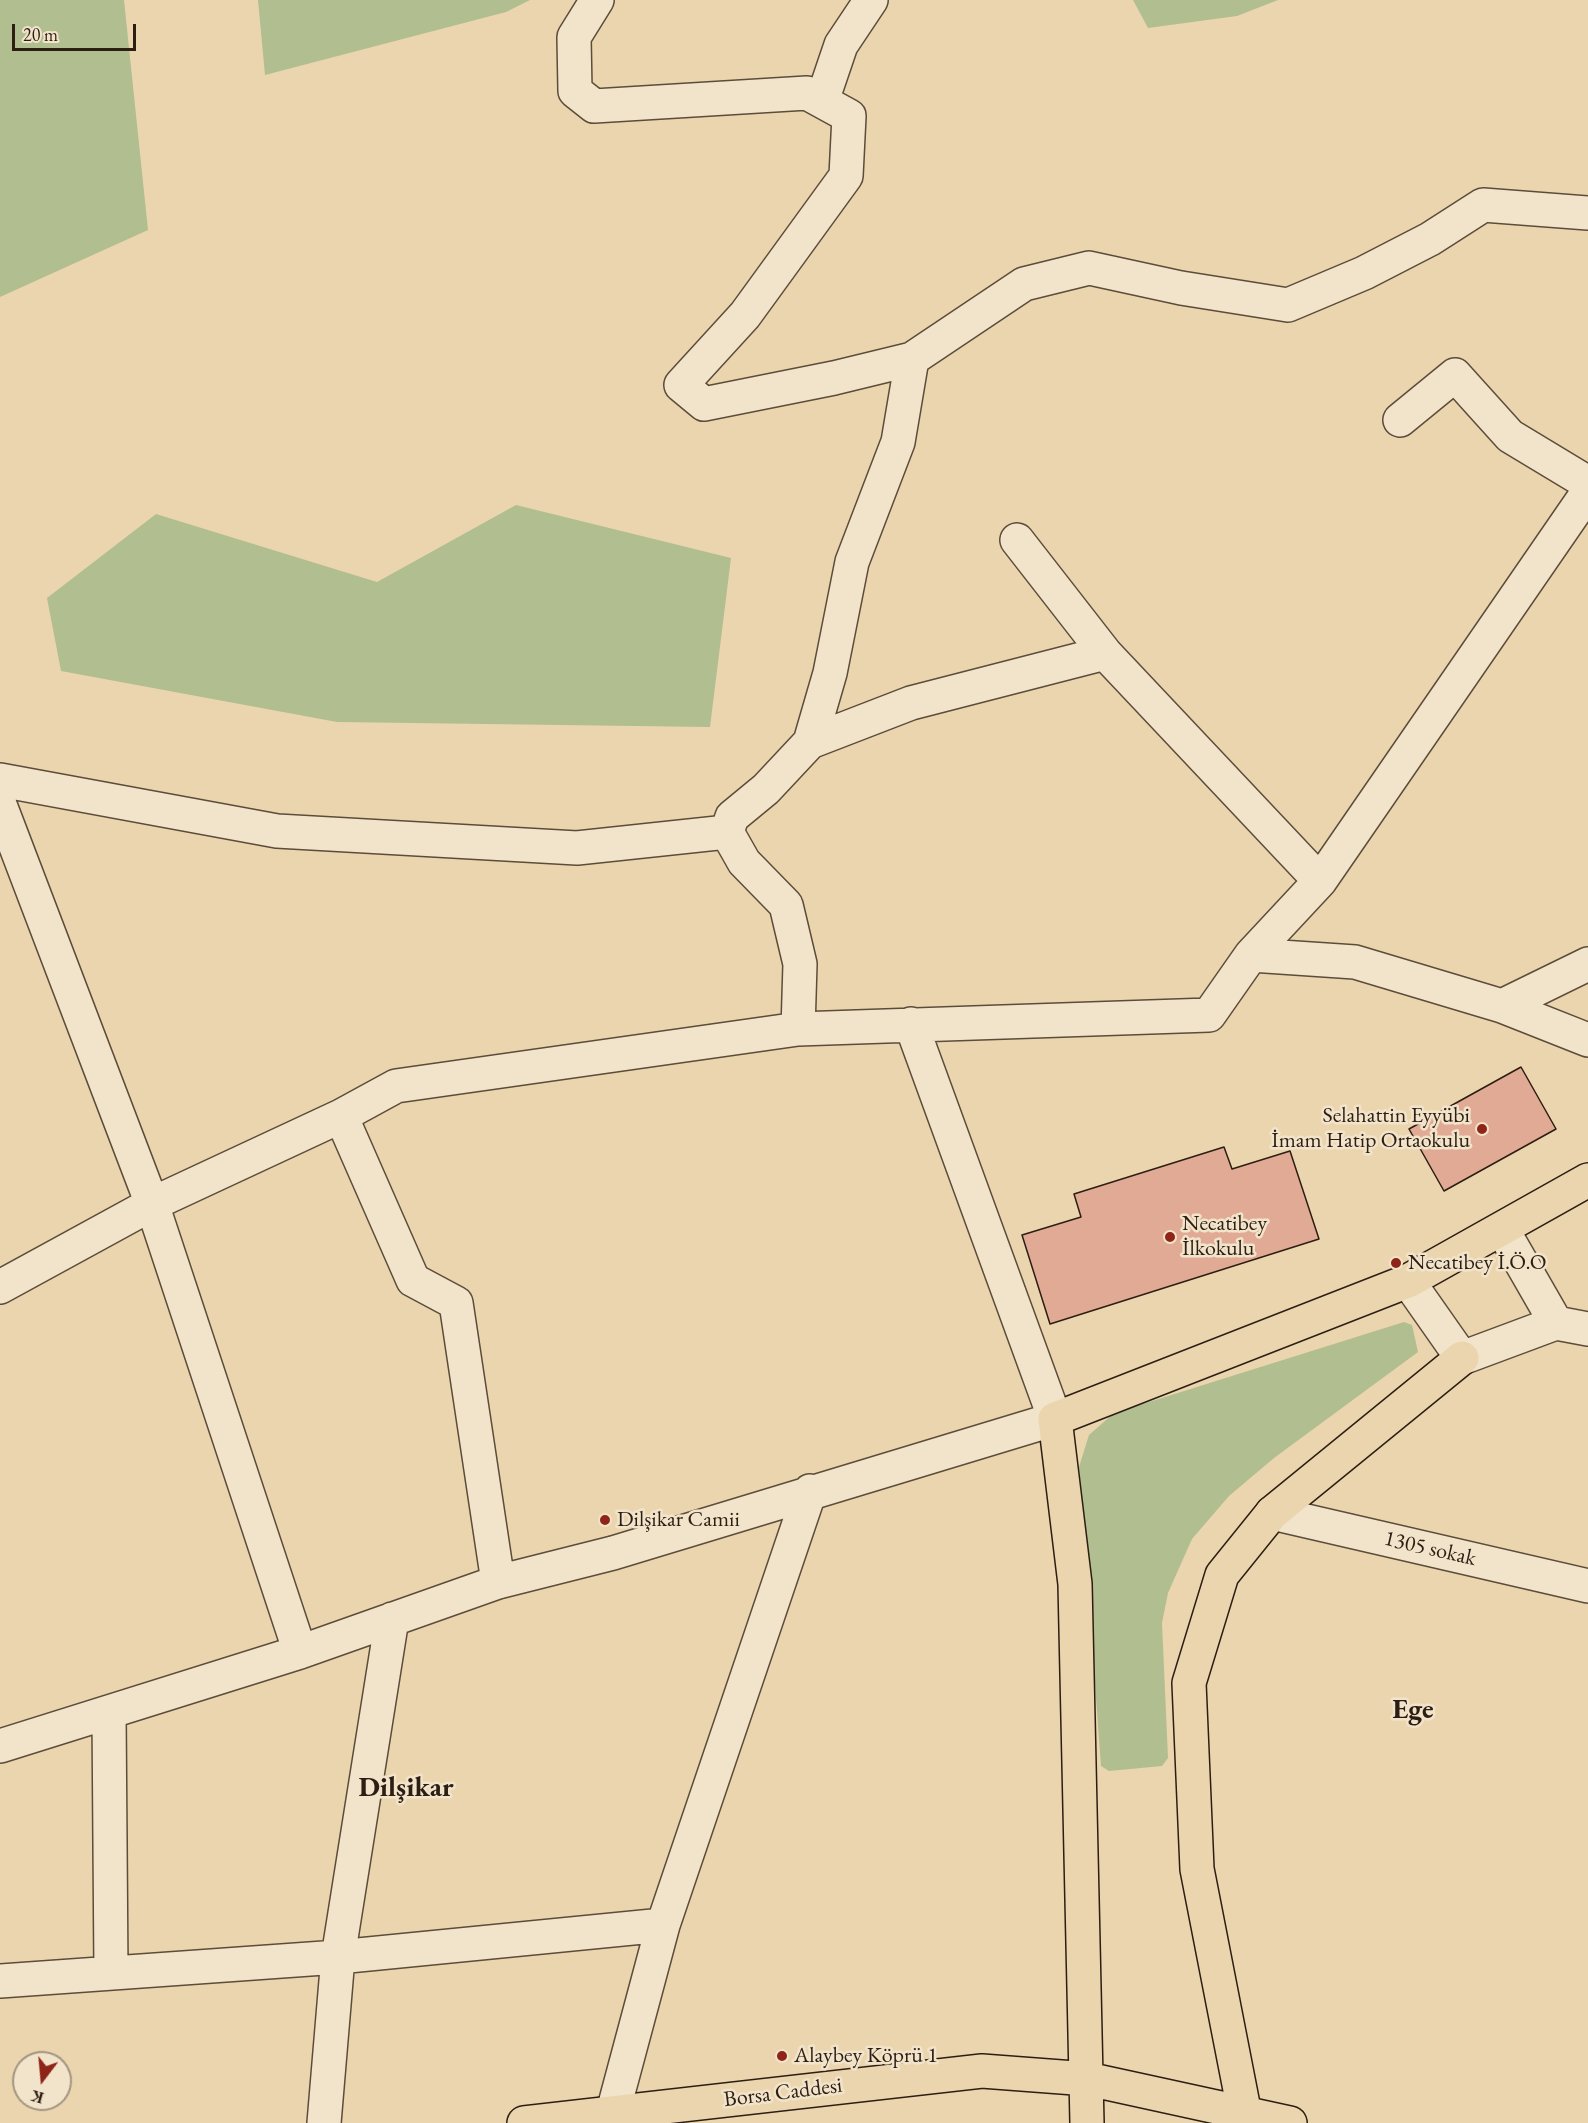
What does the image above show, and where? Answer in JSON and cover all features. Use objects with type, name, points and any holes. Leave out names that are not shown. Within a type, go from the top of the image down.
[{"type":"main road","points":[[1087,2123],[1088,2079],[1076,1584],[1054,1419],[1408,1281],[1588,1180]]},
{"type":"main road","points":[[1244,2119],[1197,1869],[1189,1683],[1222,1575],[1272,1513],[1462,1358]]},
{"type":"main road","name":"Borsa Caddesi","points":[[524,2123],[611,2118],[982,2071],[1088,2079],[1244,2119],[1290,2123]]},
{"type":"street","points":[[597,0],[574,37],[575,91],[594,106],[807,93],[849,116],[846,176],[745,315],[681,386],[704,404],[834,378],[912,359],[1024,284],[1089,268],[1181,288],[1288,304],[1364,273],[1430,239],[1483,206],[1588,213]]},
{"type":"street","points":[[822,101],[841,45],[871,0]]},
{"type":"street","points":[[810,742],[830,673],[852,562],[898,442],[912,359]]},
{"type":"street","points":[[1400,420],[1455,375],[1510,436],[1588,483]]},
{"type":"street","points":[[0,1287],[152,1204],[341,1116],[396,1086],[798,1029],[1209,1015],[1251,955],[1320,881],[1588,492]]},
{"type":"street","points":[[1017,540],[1105,653],[1320,881]]},
{"type":"street","points":[[798,1029],[800,964],[786,905],[744,862],[727,832],[732,817],[766,789],[810,742],[911,703],[1105,653]]},
{"type":"street","points":[[0,780],[277,831],[577,848],[727,832]]},
{"type":"street","points":[[0,806],[152,1204],[300,1652]]},
{"type":"street","points":[[1251,955],[1355,962],[1502,1006],[1588,1040]]},
{"type":"street","points":[[1502,1006],[1588,964]]},
{"type":"street","points":[[0,1746],[300,1652],[498,1582],[614,1553],[810,1491],[1054,1419],[911,1024]]},
{"type":"street","points":[[341,1116],[413,1280],[456,1303],[498,1582]]},
{"type":"street","points":[[1502,1229],[1556,1323]]},
{"type":"street","points":[[1408,1281],[1462,1358],[1556,1323],[1588,1329]]},
{"type":"street","points":[[611,2118],[663,1925],[810,1491]]},
{"type":"street","name":"1305 sokak","points":[[1272,1513],[1588,1586]]},
{"type":"street","points":[[324,2123],[338,1957],[392,1619]]},
{"type":"street","points":[[109,1713],[111,1973]]},
{"type":"street","points":[[0,1981],[338,1957],[663,1925]]},
{"type":"green space","points":[[0,0],[124,0],[148,230],[0,297]]},
{"type":"green space","points":[[258,0],[530,0],[506,12],[265,75]]},
{"type":"green space","points":[[1133,0],[1278,0],[1237,16],[1148,28]]},
{"type":"green space","points":[[516,505],[731,558],[710,727],[337,722],[61,671],[47,598],[156,514],[377,582]]},
{"type":"green space","points":[[1404,1322],[1412,1325],[1418,1352],[1274,1458],[1229,1496],[1192,1539],[1168,1593],[1162,1623],[1168,1758],[1162,1766],[1109,1771],[1101,1766],[1079,1467],[1089,1435],[1114,1413]]},
{"type":"building","name":"Selahattin Eyyübi İmam Hatip Ortaokulu","points":[[1521,1067],[1556,1129],[1444,1191],[1409,1129]]},
{"type":"building","name":"Necatibey İlkokulu","points":[[1224,1147],[1232,1169],[1290,1151],[1319,1239],[1050,1324],[1022,1235],[1081,1217],[1074,1194]]},
{"type":"place","name":"Selahattin Eyyübi İmam Hatip Ortaokulu","points":[[1482,1129]]},
{"type":"place","name":"Necatibey İlkokulu","points":[[1170,1237]]},
{"type":"place","name":"Necatibey İ.Ö.O","points":[[1396,1263]]},
{"type":"place","name":"Dilşikar Camii","points":[[605,1520]]},
{"type":"place","name":"Alaybey Köprü 1","points":[[782,2056]]},
{"type":"district","name":"Ege","points":[[1413,1710]]},
{"type":"district","name":"Dilşikar","points":[[406,1788]]}]
